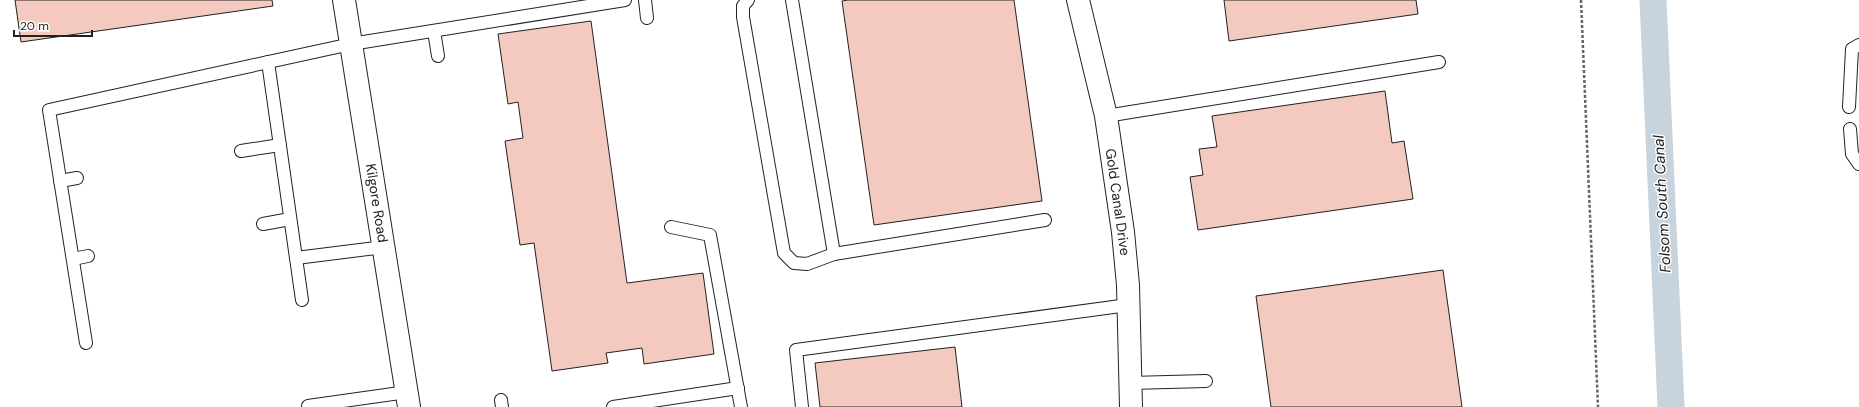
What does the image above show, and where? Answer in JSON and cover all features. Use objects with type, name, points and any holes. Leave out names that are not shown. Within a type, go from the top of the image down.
[{"type":"street","name":"Kilgore Road","points":[[344,0],[408,399]]},
{"type":"street","name":"Gold Canal Drive","points":[[1078,0],[1106,116],[1123,232],[1128,305],[1131,407]]},
{"type":"lane","points":[[86,343],[49,110],[351,44],[625,0]]},
{"type":"lane","points":[[645,0],[647,18]]},
{"type":"lane","points":[[748,0],[743,6],[743,17],[784,253],[794,263],[807,264],[834,254],[1045,220]]},
{"type":"lane","points":[[792,0],[834,254]]},
{"type":"lane","points":[[434,31],[438,56]]},
{"type":"lane","points":[[1849,107],[1852,49],[1859,45]]},
{"type":"lane","points":[[268,62],[302,300]]},
{"type":"lane","points":[[1106,116],[1439,62]]},
{"type":"lane","points":[[1850,129],[1852,154],[1859,164]]},
{"type":"lane","points":[[242,151],[280,145]]},
{"type":"lane","points":[[60,181],[77,178]]},
{"type":"lane","points":[[264,224],[290,219]]},
{"type":"lane","points":[[671,227],[710,235],[741,407]]},
{"type":"lane","points":[[296,258],[384,247]]},
{"type":"lane","points":[[73,259],[88,256]]},
{"type":"lane","points":[[802,407],[796,350],[1128,305]]},
{"type":"lane","points":[[1130,383],[1206,381]]},
{"type":"lane","points":[[613,407],[682,402],[738,388]]},
{"type":"lane","points":[[308,406],[408,399]]},
{"type":"path","points":[[1580,0],[1598,407]]},
{"type":"building","points":[[15,0],[272,0],[273,6],[21,42]]},
{"type":"building","points":[[1014,0],[1042,201],[874,225],[842,1]]},
{"type":"building","points":[[1224,0],[1416,0],[1418,14],[1229,41]]},
{"type":"building","points":[[591,21],[627,283],[703,273],[714,354],[644,364],[642,348],[606,353],[608,363],[552,371],[534,243],[520,245],[505,141],[523,138],[518,102],[508,104],[498,34]]},
{"type":"building","points":[[1385,91],[1392,143],[1404,141],[1413,199],[1198,230],[1190,177],[1203,175],[1199,149],[1217,147],[1212,116]]},
{"type":"building","points":[[1443,270],[1462,407],[1271,407],[1256,296]]},
{"type":"building","points":[[955,347],[962,407],[820,407],[815,363]]},
{"type":"waterway","name":"Folsom South Canal","points":[[1653,0],[1671,407]]}]
